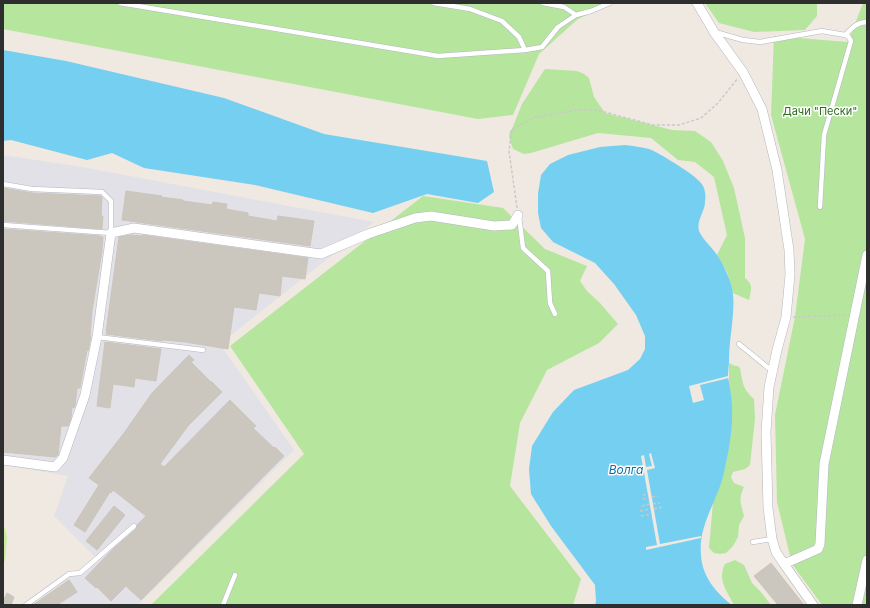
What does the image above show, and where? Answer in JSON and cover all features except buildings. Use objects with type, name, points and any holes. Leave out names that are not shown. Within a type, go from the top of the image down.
[{"type":"street","points":[[697,3],[714,32],[743,72],[762,109],[777,170],[789,250],[790,275],[786,317],[776,350],[769,386],[766,432],[768,508],[772,539],[776,552],[813,605]]},
{"type":"street","points":[[3,460],[55,467],[64,458],[85,395],[97,337],[111,233],[134,228],[321,254],[368,234],[414,218],[431,216],[494,226],[512,225],[518,215]]},
{"type":"street","points":[[784,564],[818,549],[820,544],[824,464],[867,255]]},
{"type":"street","points":[[858,605],[867,560]]},
{"type":"lane","points":[[120,3],[438,56],[525,50],[542,47],[558,27],[576,15],[591,11],[610,3]]},
{"type":"lane","points":[[434,3],[470,9],[502,21],[519,37],[525,50]]},
{"type":"lane","points":[[543,3],[564,7],[576,15]]},
{"type":"lane","points":[[845,35],[856,24],[867,22]]},
{"type":"lane","points":[[714,32],[743,40],[760,42],[822,31],[848,36],[851,41],[824,135],[820,206]]},
{"type":"lane","points":[[3,184],[32,188],[102,192],[111,201],[111,233],[3,225]]},
{"type":"lane","points":[[518,215],[523,248],[548,271],[550,303],[555,314]]},
{"type":"lane","points":[[97,337],[203,350]]},
{"type":"lane","points":[[738,344],[772,371]]},
{"type":"lane","points":[[26,605],[69,574],[80,573],[134,526]]},
{"type":"lane","points":[[753,542],[772,539]]},
{"type":"lane","points":[[223,605],[234,575]]},
{"type":"path","points":[[518,215],[509,151],[512,129],[536,117],[577,110],[597,110],[653,125],[679,125],[701,118],[718,103],[743,72]]},
{"type":"path","points":[[786,317],[855,315]]},
{"type":"path","points":[[643,494],[648,494]]},
{"type":"path","points":[[643,499],[658,496]]},
{"type":"path","points":[[642,506],[660,503]]},
{"type":"path","points":[[640,512],[663,507]]},
{"type":"path","points":[[641,516],[652,514]]},
{"type":"shaded area","points":[[3,155],[82,167],[374,222],[220,344],[294,450],[138,605],[32,605],[96,558],[54,516],[68,476],[3,465]]},
{"type":"green space","points":[[3,3],[614,3],[578,19],[539,54],[513,115],[478,119],[3,29]]},
{"type":"green space","points":[[705,3],[817,3],[817,16],[805,30],[754,32],[719,23]]},
{"type":"green space","name":"Дачи \"Пески\"","points":[[863,3],[867,3],[867,605],[822,605],[792,564],[777,502],[775,415],[795,317],[805,239],[771,115],[774,36],[848,42]]},
{"type":"green space","points":[[545,69],[577,71],[584,74],[589,78],[594,97],[605,113],[672,130],[695,131],[711,142],[723,161],[734,188],[745,238],[745,278],[751,285],[749,300],[733,293],[727,272],[717,255],[727,235],[714,177],[695,162],[678,160],[651,138],[598,133],[531,153],[524,154],[513,149],[509,137],[510,131],[522,104]]},
{"type":"green space","points":[[423,196],[503,208],[545,249],[587,266],[580,281],[587,291],[600,303],[618,324],[599,343],[547,370],[520,423],[510,486],[581,579],[573,605],[151,605],[304,454],[230,346]]},
{"type":"green space","points":[[729,363],[740,368],[745,388],[754,399],[755,419],[750,465],[745,469],[733,472],[731,477],[734,483],[744,487],[742,491],[741,505],[744,516],[739,525],[738,537],[733,546],[726,553],[720,554],[714,553],[709,548],[713,502],[718,490],[729,378]]},
{"type":"green space","points":[[3,522],[7,537],[5,560],[3,565]]},
{"type":"green space","points":[[735,560],[744,565],[752,583],[771,605],[734,605],[722,580],[722,575],[725,564]]},
{"type":"water","points":[[3,50],[66,61],[224,98],[324,134],[487,161],[494,192],[478,203],[427,194],[373,213],[255,185],[144,168],[112,153],[87,160],[11,140],[3,141]]},
{"type":"water","name":"Волга","points":[[625,145],[654,151],[684,169],[702,184],[705,191],[705,205],[698,227],[699,231],[722,264],[732,290],[733,310],[728,376],[732,402],[732,422],[726,464],[721,483],[702,533],[701,555],[707,577],[715,589],[732,605],[595,605],[595,585],[551,526],[531,494],[529,469],[532,446],[553,412],[574,390],[628,370],[640,359],[645,349],[645,336],[636,315],[614,284],[595,263],[553,242],[541,228],[538,213],[538,194],[541,175],[550,164],[568,155],[600,147]]},
{"type":"pier","points":[[728,376],[729,378],[700,385],[704,400],[693,403],[689,386]]},
{"type":"pier","points":[[651,453],[655,468],[647,470],[660,544],[701,536],[701,538],[646,550],[646,547],[657,545],[641,456],[644,455],[646,467],[652,466],[649,454]]}]
